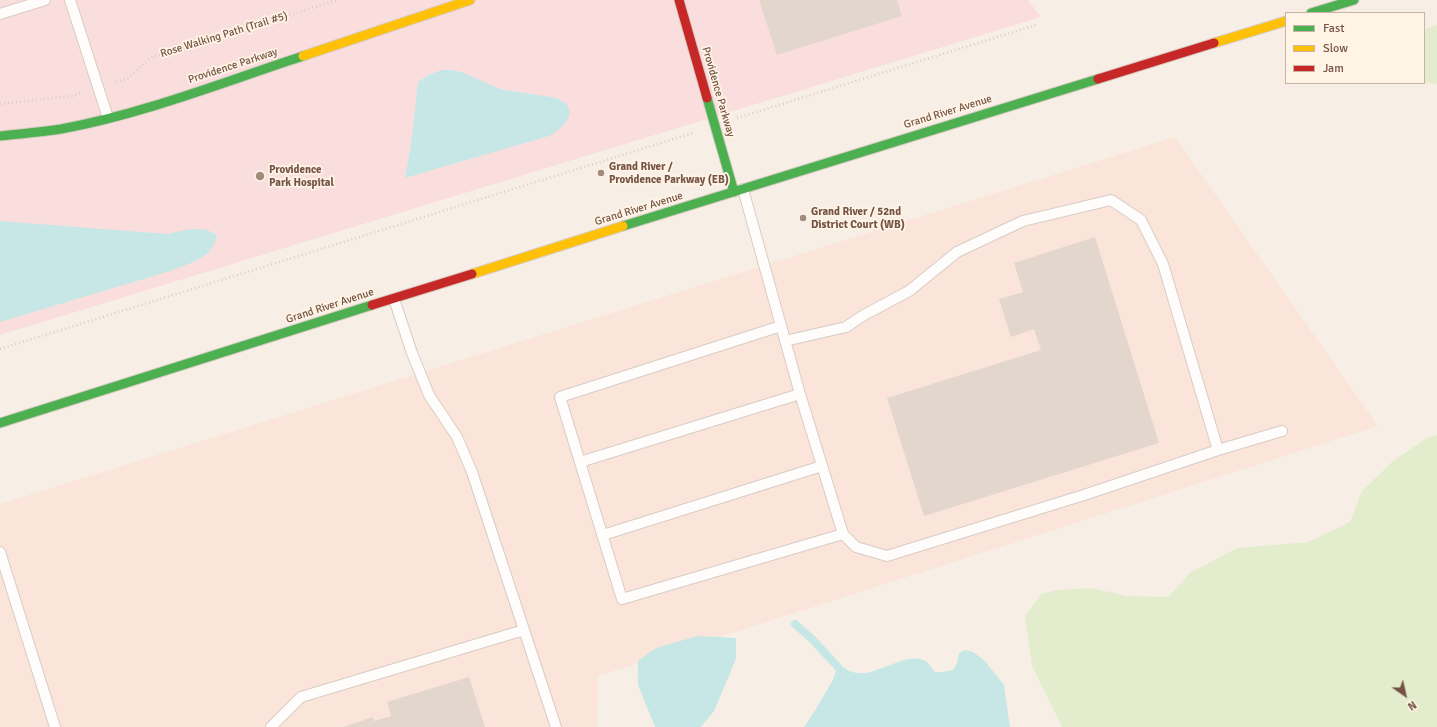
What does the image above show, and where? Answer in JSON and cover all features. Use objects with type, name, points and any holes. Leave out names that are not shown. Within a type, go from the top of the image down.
[{"type":"main road","name":"Providence Parkway","points":[[0,136],[74,126],[138,111],[470,0]]},
{"type":"main road","name":"Providence Parkway","points":[[678,0],[715,125],[738,190]]},
{"type":"main road","points":[[1314,12],[1354,0]]},
{"type":"main road","name":"Grand River Avenue","points":[[0,423],[738,190],[1285,21]]},
{"type":"lane","points":[[0,14],[45,0]]},
{"type":"lane","points":[[70,0],[108,118]]},
{"type":"lane","points":[[738,190],[781,326],[800,394],[843,534],[856,547],[887,556],[1084,496],[1218,450],[1282,430]]},
{"type":"lane","points":[[785,341],[846,327],[864,315],[909,291],[957,252],[1023,221],[1111,200],[1141,220],[1162,264],[1218,450]]},
{"type":"lane","points":[[394,299],[412,353],[429,395],[457,438],[472,472],[556,727]]},
{"type":"lane","points":[[781,326],[560,397],[622,599],[843,534]]},
{"type":"lane","points":[[580,462],[800,394]]},
{"type":"lane","points":[[603,535],[822,466]]},
{"type":"lane","points":[[0,552],[2,564],[55,727]]},
{"type":"lane","points":[[271,727],[301,697],[524,630]]},
{"type":"path","name":"Rose Walking Path (Trail #5)","points":[[0,104],[72,96],[99,88],[128,78],[150,58],[338,0]]},
{"type":"path","points":[[0,349],[1036,24]]},
{"type":"shaded area","name":"Providence Park Hospital","points":[[0,0],[1028,0],[1041,17],[0,335]]},
{"type":"shaded area","points":[[1175,137],[1378,426],[598,676],[597,727],[0,727],[0,504]]},
{"type":"green space","points":[[1437,25],[1437,84],[1425,82],[1425,29]]},
{"type":"green space","points":[[1437,435],[1437,727],[1062,727],[1032,666],[1025,616],[1041,594],[1058,590],[1091,588],[1127,596],[1168,597],[1190,573],[1237,548],[1308,542],[1350,522],[1362,491],[1393,461],[1427,438]]},
{"type":"water","points":[[441,70],[453,70],[464,73],[500,89],[557,98],[564,102],[568,107],[568,118],[561,128],[549,136],[405,178],[412,137],[418,82]]},
{"type":"water","points":[[0,221],[168,234],[200,229],[212,232],[217,236],[210,250],[204,256],[190,264],[0,322]]},
{"type":"water","points":[[697,636],[736,638],[736,659],[714,711],[701,727],[655,727],[638,685],[638,661],[656,648]]},
{"type":"water","points":[[965,650],[973,652],[984,660],[1004,685],[1010,727],[804,727],[833,680],[837,667],[841,666],[856,673],[866,673],[903,661],[920,659],[927,662],[935,672],[942,672],[953,670],[957,663],[959,653]]},
{"type":"building","points":[[759,0],[897,0],[902,16],[777,55]]},
{"type":"building","points":[[1095,237],[1159,443],[924,516],[887,398],[1041,350],[1034,329],[1011,337],[999,299],[1023,292],[1014,263]]},
{"type":"building","points":[[469,677],[485,727],[343,727],[373,717],[374,721],[391,716],[387,702]]},
{"type":"waterway","points":[[795,624],[812,639],[838,667]]},
{"type":"traffic: fast","points":[[1314,12],[1354,0]]},
{"type":"traffic: fast","points":[[0,136],[61,129],[92,123],[183,97],[303,56]]},
{"type":"traffic: fast","points":[[623,226],[1098,79]]},
{"type":"traffic: fast","points":[[707,98],[734,192]]},
{"type":"traffic: fast","points":[[0,423],[372,305]]},
{"type":"traffic: slow","points":[[303,56],[470,0]]},
{"type":"traffic: slow","points":[[1214,43],[1285,21]]},
{"type":"traffic: slow","points":[[472,274],[623,226]]},
{"type":"traffic: jam","points":[[679,0],[707,98]]},
{"type":"traffic: jam","points":[[1098,79],[1214,43]]},
{"type":"traffic: jam","points":[[372,305],[472,274]]},
{"type":"place","name":"Grand River / Providence Parkway (EB)","points":[[601,173]]},
{"type":"place","name":"Providence Park Hospital","points":[[260,176]]},
{"type":"place","name":"Grand River / 52nd District Court (WB)","points":[[803,218]]}]
